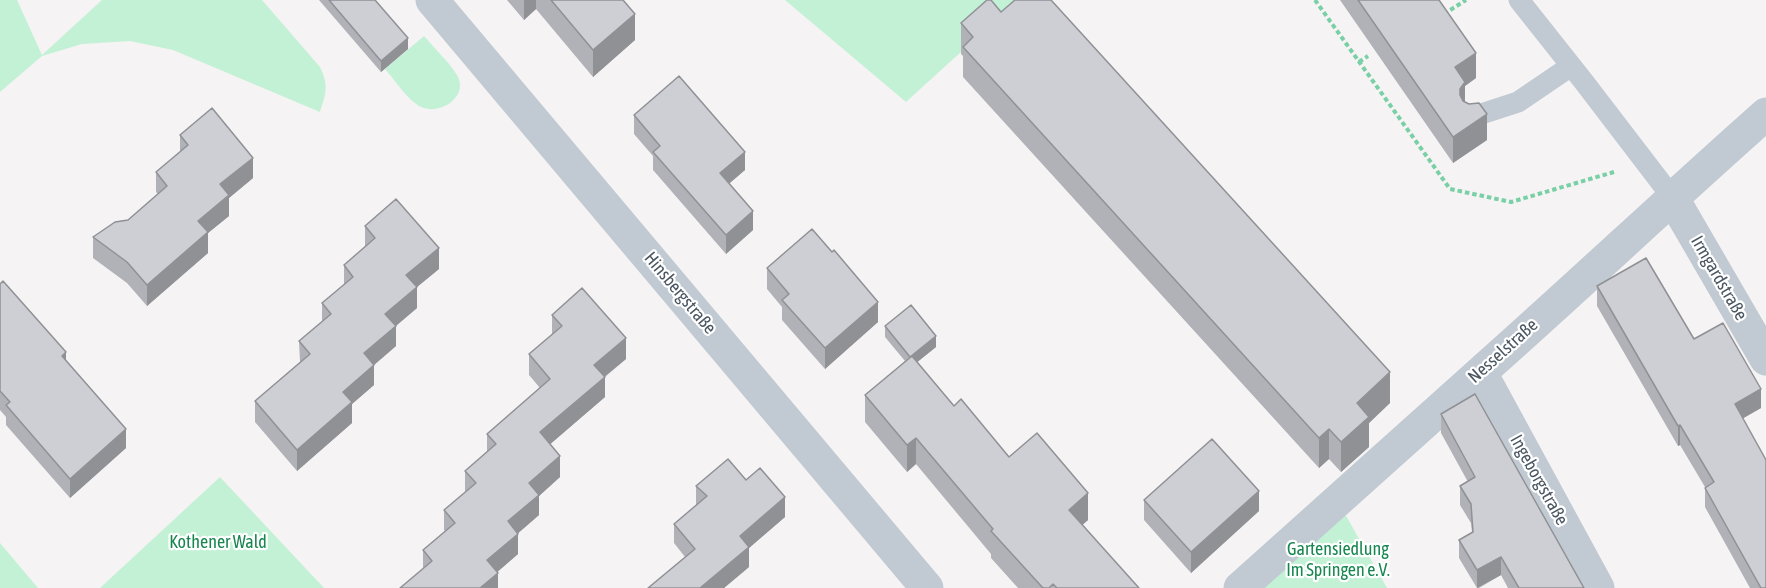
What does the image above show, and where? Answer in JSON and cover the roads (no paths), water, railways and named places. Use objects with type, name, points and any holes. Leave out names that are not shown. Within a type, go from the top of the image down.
[{"type":"street","name":"Hinsbergstraße","points":[[432,0],[927,588]]},
{"type":"street","name":"Nesselstraße","points":[[1240,588],[1481,373],[1672,196],[1766,114]]},
{"type":"street","name":"Irmgardstraße","points":[[1672,196],[1766,359]]},
{"type":"street","name":"Ingeborgstraße","points":[[1481,373],[1598,588]]},
{"type":"lane","points":[[1519,0],[1672,196]]},
{"type":"lane","points":[[1472,117],[1518,102],[1571,66]]},
{"type":"park label","name":"Kothener Wald","points":[[218,542]]},
{"type":"park label","name":"Gartensiedlung Im Springen e.V.","points":[[1338,559]]}]
